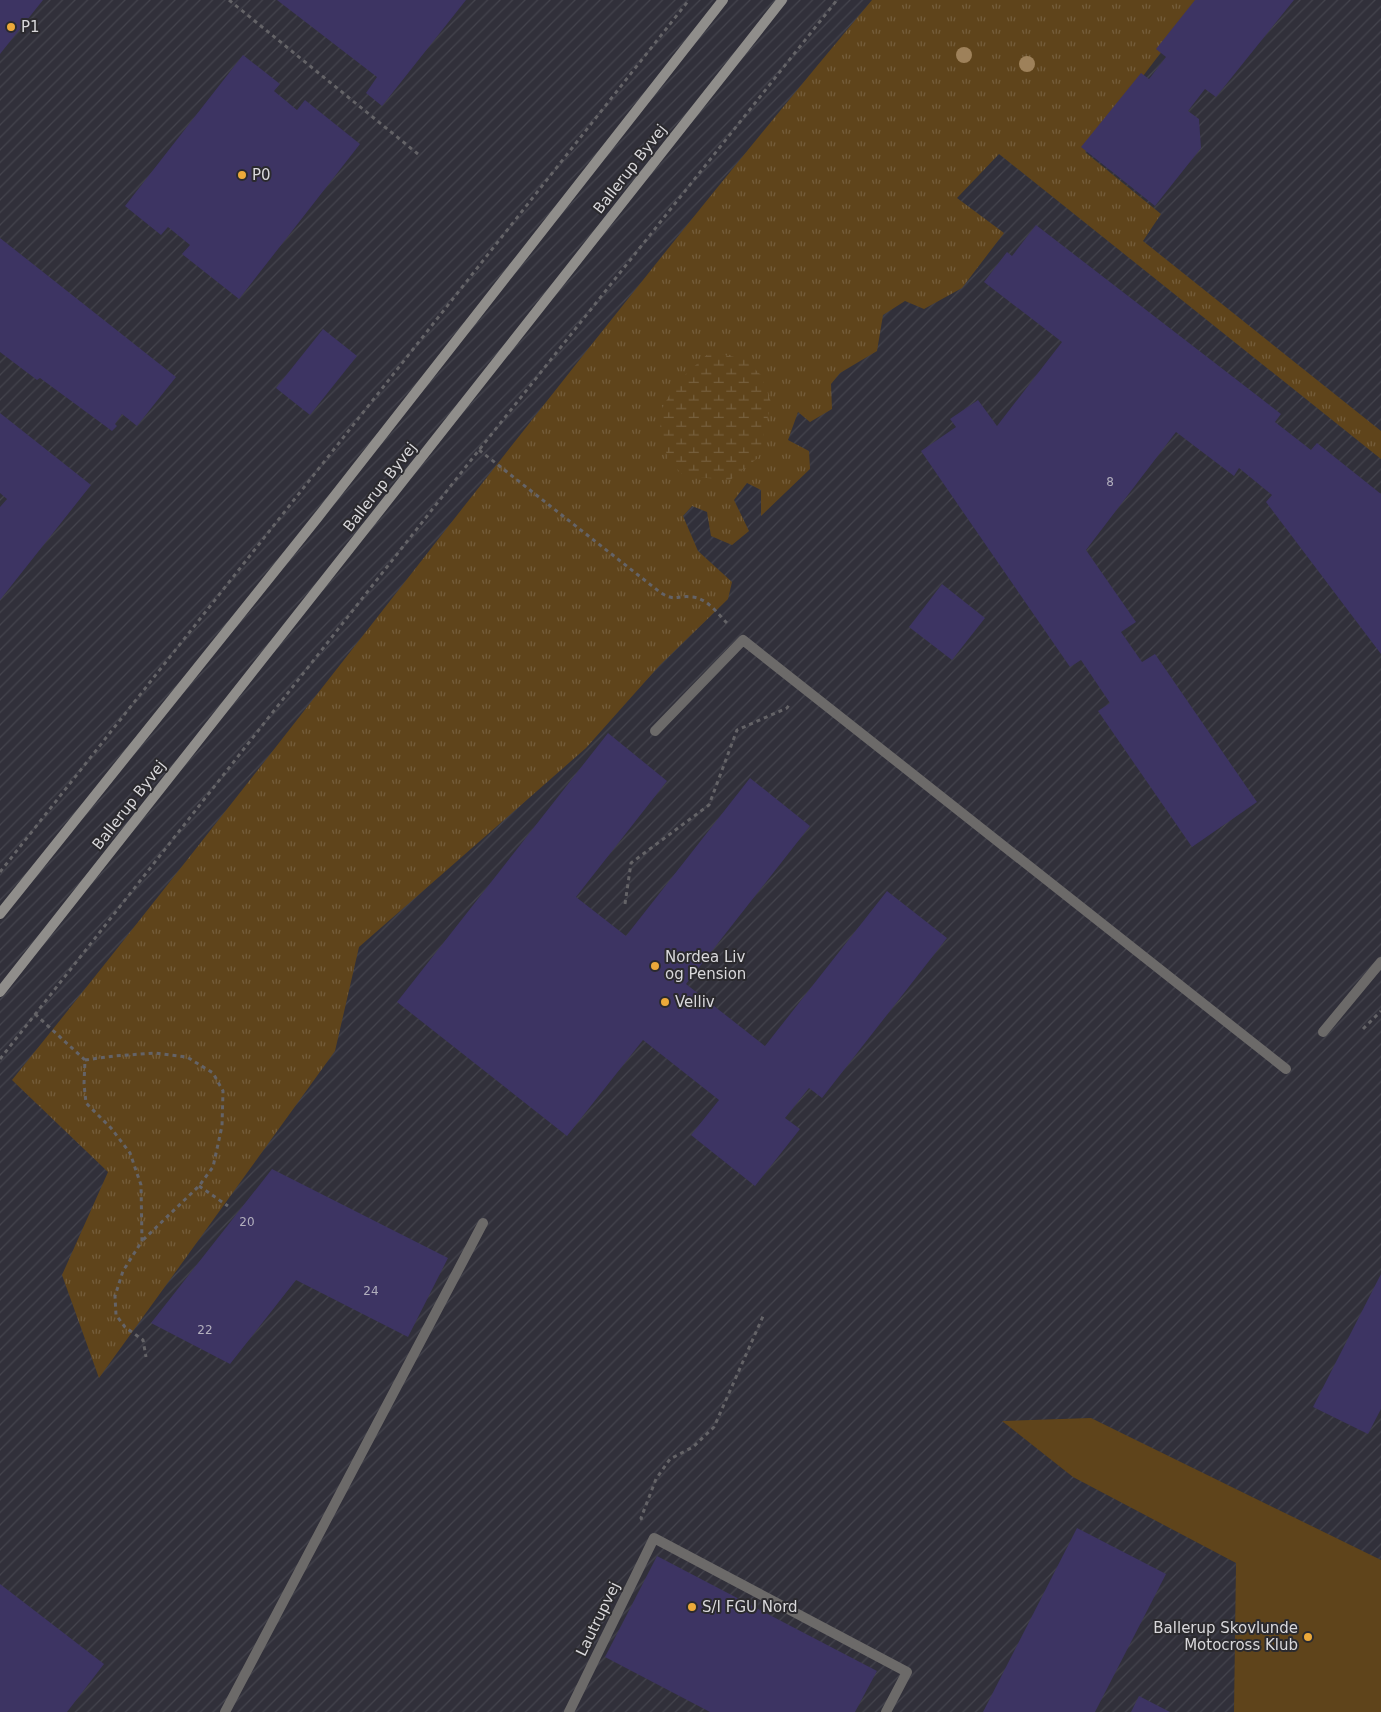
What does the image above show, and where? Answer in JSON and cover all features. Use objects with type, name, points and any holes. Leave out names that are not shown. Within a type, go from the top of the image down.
[{"type":"main road","name":"Ballerup Byvej","points":[[0,914],[318,517],[723,0]]},
{"type":"main road","name":"Ballerup Byvej","points":[[0,992],[782,0]]},
{"type":"street","points":[[655,731],[744,640],[1286,1069]]},
{"type":"street","points":[[1323,1032],[1381,962]]},
{"type":"street","points":[[225,1712],[482,1223]]},
{"type":"street","points":[[654,1538],[907,1672],[886,1712]]},
{"type":"street","name":"Lautrupvej","points":[[568,1712],[654,1538]]},
{"type":"path","points":[[229,0],[418,154]]},
{"type":"path","points":[[0,872],[689,0]]},
{"type":"path","points":[[0,1059],[479,450],[837,0]]},
{"type":"path","points":[[479,450],[661,594],[670,599],[692,597],[706,601],[744,640]]},
{"type":"path","points":[[625,904],[631,863],[709,805],[737,730],[786,708],[803,688]]},
{"type":"path","points":[[1363,1029],[1381,1011]]},
{"type":"path","points":[[35,1014],[85,1060],[84,1084],[86,1103],[111,1128],[130,1153],[140,1185],[142,1241]]},
{"type":"path","points":[[85,1060],[154,1053],[187,1057],[213,1073],[223,1091],[222,1126],[213,1167],[199,1186],[142,1241],[123,1271],[115,1296],[116,1315],[125,1327],[143,1340],[146,1357]]},
{"type":"path","points":[[199,1186],[228,1206]]},
{"type":"path","points":[[654,1538],[641,1518],[656,1479],[670,1459],[693,1447],[714,1427],[764,1314]]},
{"type":"shaded area","points":[[0,0],[1381,0],[1381,1712],[0,1712]]},
{"type":"green space","points":[[872,0],[1201,0],[1085,152],[1161,214],[1143,241],[1381,431],[1381,459],[999,154],[957,198],[1004,233],[962,288],[924,309],[905,301],[883,315],[877,351],[840,373],[831,384],[832,409],[810,422],[798,412],[788,440],[809,451],[810,469],[761,516],[761,490],[747,483],[734,500],[749,531],[732,545],[711,536],[707,512],[692,506],[683,516],[698,551],[732,582],[728,599],[659,666],[586,748],[359,947],[335,1051],[99,1378],[62,1275],[108,1172],[12,1080],[227,810],[653,267]]},
{"type":"green space","points":[[710,352],[744,359],[761,375],[771,402],[759,457],[730,480],[684,476],[668,460],[658,416],[676,383]]},
{"type":"green space","name":"Ballerup Skovlunde Motocross Klub","points":[[1091,1418],[1381,1560],[1381,1712],[1234,1712],[1236,1563],[1073,1477],[1002,1421]]},
{"type":"building","name":"P1","points":[[0,0],[43,0],[0,54]]},
{"type":"building","points":[[277,0],[466,0],[382,106],[366,93],[377,77]]},
{"type":"building","points":[[1195,0],[1294,0],[1216,97],[1205,89],[1188,111],[1199,119],[1201,148],[1155,206],[1081,147],[1141,73],[1149,79],[1166,57],[1156,49]]},
{"type":"building","name":"P0","points":[[243,55],[280,84],[274,91],[297,110],[305,100],[360,144],[239,299],[182,254],[190,245],[168,227],[161,235],[125,206]]},
{"type":"building","points":[[1036,225],[1281,414],[1275,422],[1311,450],[1317,443],[1381,494],[1381,654],[1266,502],[1272,495],[1239,468],[1234,476],[1176,432],[1086,550],[1136,622],[1121,632],[1142,662],[1155,654],[1257,802],[1192,847],[1098,711],[1110,703],[1081,660],[1070,667],[921,451],[956,427],[950,419],[978,400],[997,426],[1062,342],[984,282],[1007,252],[1012,256]]},
{"type":"building","points":[[0,238],[176,377],[137,426],[122,414],[115,424],[117,426],[112,431],[40,378],[37,380],[0,352]]},
{"type":"building","points":[[323,329],[357,356],[310,415],[276,388]]},
{"type":"building","points":[[0,413],[91,485],[0,600],[0,507],[7,499],[0,493]]},
{"type":"building","points":[[942,584],[985,618],[952,660],[909,627]]},
{"type":"building","points":[[608,733],[667,781],[576,897],[626,936],[750,778],[810,826],[686,984],[765,1046],[887,891],[947,938],[822,1098],[809,1088],[785,1118],[800,1129],[755,1186],[691,1135],[719,1100],[643,1040],[567,1136],[397,1002]]},
{"type":"building","points":[[272,1169],[448,1258],[408,1337],[296,1280],[230,1364],[151,1323]]},
{"type":"building","points":[[1381,1274],[1381,1409],[1368,1434],[1313,1407]]},
{"type":"building","points":[[1077,1528],[1166,1574],[1095,1712],[983,1712]]},
{"type":"building","name":"S/I FGU Nord","points":[[657,1556],[877,1671],[855,1712],[710,1712],[605,1657]]},
{"type":"building","points":[[0,1584],[104,1664],[67,1712],[0,1712]]},
{"type":"building","points":[[1139,1696],[1170,1712],[1131,1712]]},
{"type":"place","name":"P1","points":[[11,27]]},
{"type":"place","name":"P0","points":[[242,175]]},
{"type":"place","name":"Nordea Liv og Pension","points":[[655,966]]},
{"type":"place","name":"Velliv","points":[[665,1002]]},
{"type":"place","name":"S/I FGU Nord","points":[[692,1607]]},
{"type":"place","name":"Ballerup Skovlunde Motocross Klub","points":[[1308,1637]]}]
